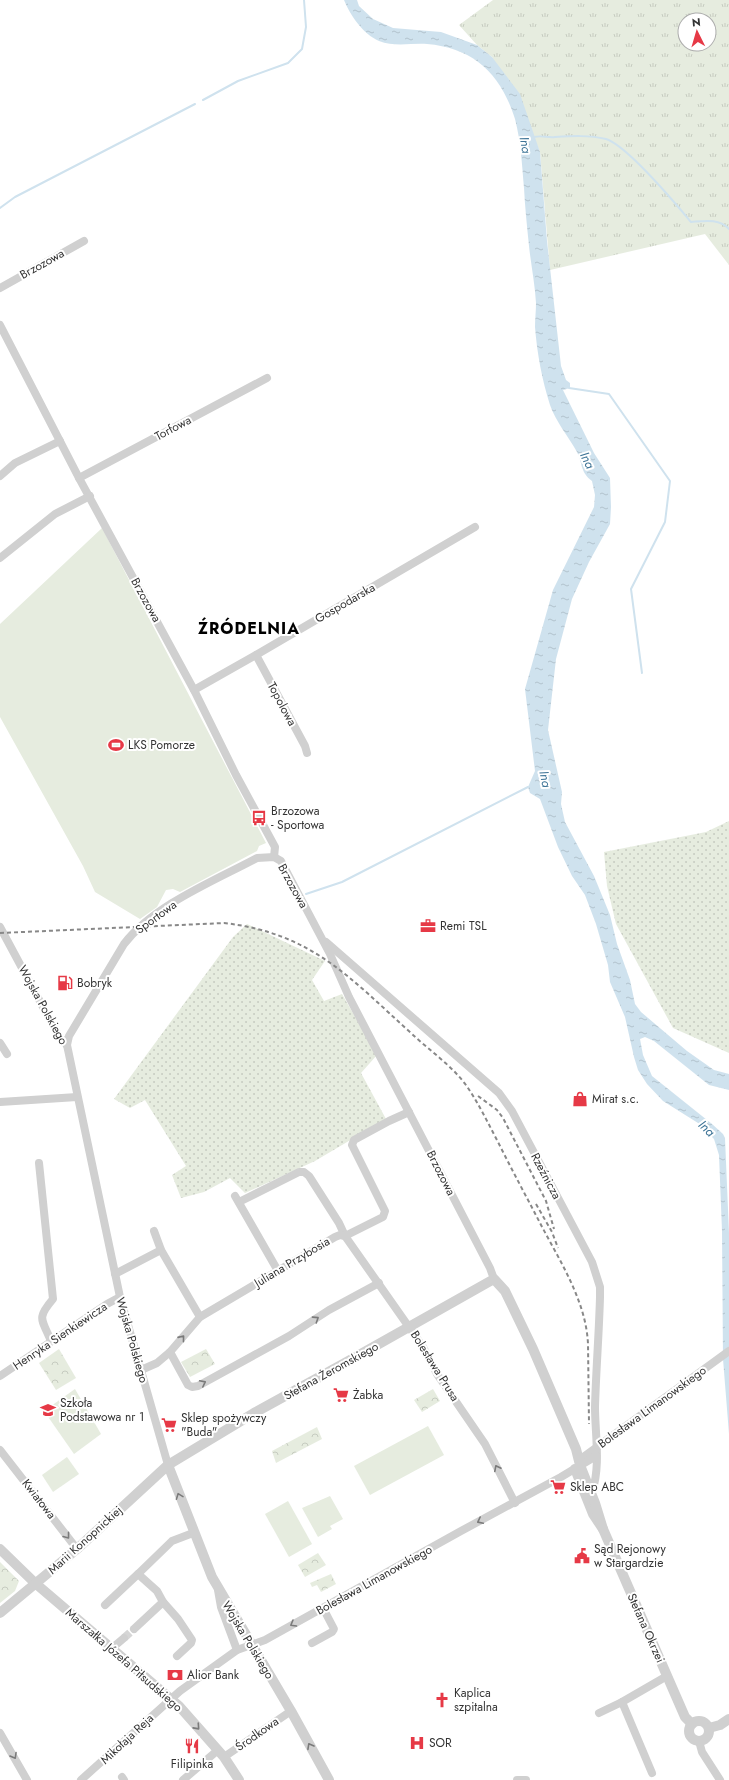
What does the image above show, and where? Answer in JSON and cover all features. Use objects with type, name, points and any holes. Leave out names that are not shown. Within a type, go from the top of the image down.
[{"type":"street","name":"Brzozowa","points":[[0,288],[84,241]]},
{"type":"street","name":"Brzozowa","points":[[0,325],[79,478],[194,690],[236,775],[275,847],[274,857],[281,861],[322,939],[349,997],[490,1268],[494,1279],[504,1291],[533,1349],[576,1449],[577,1467]]},
{"type":"street","name":"Torfowa","points":[[79,478],[267,378]]},
{"type":"street","points":[[0,476],[15,463],[60,441]]},
{"type":"street","points":[[0,558],[55,514],[90,496]]},
{"type":"street","name":"Gospodarska","points":[[194,690],[475,527]]},
{"type":"street","name":"Topolowa","points":[[256,655],[305,746],[307,753]]},
{"type":"street","name":"Sportowa","points":[[66,1045],[69,1036],[124,944],[132,934],[158,912],[257,858],[274,857]]},
{"type":"street","name":"Wojska Polskiego","points":[[0,928],[58,1035],[66,1045],[120,1297],[168,1465],[193,1533],[218,1589],[291,1711],[329,1780]]},
{"type":"street","name":"Rzeźnicza","points":[[322,939],[499,1094],[516,1118],[592,1262],[600,1287],[595,1407],[595,1482],[592,1492]]},
{"type":"street","points":[[0,1042],[7,1054]]},
{"type":"street","points":[[0,1102],[77,1097]]},
{"type":"street","name":"Juliana Przybosia","points":[[141,1370],[157,1363],[170,1352],[200,1317],[335,1237],[340,1235],[345,1236],[383,1217],[385,1212],[352,1145],[354,1140],[389,1120],[409,1112]]},
{"type":"street","points":[[38,1163],[53,1299],[43,1310],[42,1318],[52,1341]]},
{"type":"street","name":"Bolesława Prusa","points":[[278,1271],[237,1199],[299,1172],[304,1172],[309,1176],[345,1236],[410,1326],[438,1374],[485,1444],[515,1502]]},
{"type":"street","points":[[154,1231],[161,1250],[200,1317]]},
{"type":"street","points":[[115,1274],[161,1250]]},
{"type":"street","name":"Stefana Żeromskiego","points":[[168,1465],[254,1413],[494,1279]]},
{"type":"street","points":[[170,1352],[188,1384],[192,1387],[198,1386],[289,1336],[329,1310],[379,1283]]},
{"type":"street","name":"Henryka Sienkiewicza","points":[[0,1376],[107,1304],[120,1297]]},
{"type":"street","name":"Bolesława Limanowskiego","points":[[171,1699],[237,1650],[265,1640],[577,1467],[582,1458],[596,1452],[729,1351]]},
{"type":"street","name":"Kwiatowa","points":[[0,1450],[77,1549]]},
{"type":"street","name":"Marii Konopnickiej","points":[[0,1613],[77,1549],[168,1465]]},
{"type":"street","name":"Stefana Okrzei","points":[[577,1467],[592,1492],[602,1529]]},
{"type":"street","name":"Stefana Okrzei","points":[[577,1467],[593,1514],[602,1529],[685,1717],[692,1724]]},
{"type":"street","points":[[105,1605],[172,1541],[193,1533]]},
{"type":"street","name":"Marszałka Józefa Piłsudskiego","points":[[0,1549],[36,1584],[171,1699],[221,1754],[239,1780]]},
{"type":"street","points":[[138,1574],[157,1591],[192,1640],[191,1643],[177,1656]]},
{"type":"street","points":[[218,1589],[221,1607],[237,1650]]},
{"type":"street","points":[[134,1629],[164,1602]]},
{"type":"street","points":[[312,1643],[334,1630],[323,1608]]},
{"type":"street","points":[[111,1649],[124,1638]]},
{"type":"street","points":[[599,1713],[622,1702],[667,1676]]},
{"type":"street","name":"Mikołaja Reja","points":[[86,1778],[171,1699]]},
{"type":"street","points":[[622,1702],[652,1773]]},
{"type":"street","name":"Środkowa","points":[[184,1780],[221,1754],[291,1711]]},
{"type":"street","points":[[709,1728],[720,1725],[729,1719]]},
{"type":"street","points":[[699,1741],[708,1736],[709,1728],[702,1721],[692,1724],[690,1732],[691,1736],[699,1741],[702,1752],[720,1780]]},
{"type":"street","points":[[0,1733],[27,1780]]},
{"type":"street","points":[[517,1780],[526,1780]]},
{"type":"green space","points":[[493,0],[729,0],[729,265],[705,234],[550,270],[540,152],[531,131],[492,57],[477,45],[459,25]]},
{"type":"green space","name":"LKS Pomorze","points":[[102,528],[266,843],[259,846],[257,851],[180,892],[173,889],[166,890],[157,907],[140,919],[95,892],[83,866],[0,717],[0,624]]},
{"type":"green space","points":[[729,821],[729,1053],[673,1028],[616,924],[607,886],[604,852],[706,832]]},
{"type":"green space","points":[[247,924],[325,961],[312,980],[324,1001],[342,994],[377,1055],[361,1073],[386,1119],[315,1161],[245,1193],[230,1178],[204,1192],[181,1198],[172,1175],[186,1166],[145,1100],[130,1108],[114,1099],[233,937]]},
{"type":"green space","points":[[59,1349],[76,1378],[56,1390],[39,1363]]},
{"type":"green space","points":[[206,1349],[215,1364],[190,1377],[181,1362]]},
{"type":"green space","points":[[75,1389],[101,1434],[74,1454],[44,1411]]},
{"type":"green space","points":[[433,1389],[440,1401],[422,1412],[414,1400]]},
{"type":"green space","points":[[428,1426],[444,1455],[370,1495],[354,1466]]},
{"type":"green space","points":[[317,1427],[322,1439],[276,1463],[272,1451]]},
{"type":"green space","points":[[67,1457],[79,1474],[53,1492],[42,1475]]},
{"type":"green space","points":[[330,1496],[343,1519],[330,1526],[332,1529],[318,1537],[302,1508]]},
{"type":"green space","points":[[288,1501],[312,1544],[289,1557],[265,1514]]},
{"type":"green space","points":[[318,1553],[326,1565],[305,1577],[298,1565]]},
{"type":"green space","points":[[0,1562],[19,1581],[15,1591],[0,1603]]},
{"type":"green space","points":[[331,1574],[336,1584],[321,1592],[317,1585],[312,1587],[310,1583]]},
{"type":"water","name":"Ina","points":[[344,0],[357,0],[359,6],[373,19],[393,28],[441,32],[477,45],[492,57],[520,94],[540,152],[547,241],[561,366],[566,380],[570,383],[570,388],[563,390],[594,453],[610,478],[611,507],[610,524],[589,562],[572,599],[556,659],[548,730],[562,792],[561,804],[565,822],[594,876],[610,915],[617,944],[630,980],[635,1004],[641,1012],[687,1051],[714,1070],[729,1074],[729,1090],[709,1085],[654,1041],[645,1037],[640,1039],[643,1055],[652,1076],[712,1124],[723,1134],[725,1138],[729,1233],[729,1434],[723,1359],[722,1231],[719,1155],[714,1139],[698,1123],[663,1101],[647,1084],[638,1070],[625,1017],[610,982],[608,965],[596,924],[585,895],[572,876],[558,847],[540,799],[530,793],[528,787],[535,771],[525,689],[553,590],[594,507],[595,495],[592,481],[585,474],[577,452],[550,405],[542,376],[535,327],[536,306],[528,239],[521,154],[515,119],[502,89],[483,66],[472,58],[459,51],[444,47],[427,44],[391,44],[379,41],[362,29],[350,12]]},
{"type":"waterway","points":[[203,100],[238,81],[288,63],[302,49],[306,27],[304,0]]},
{"type":"waterway","points":[[0,208],[15,197],[195,104]]},
{"type":"waterway","name":"Ina","points":[[534,137],[580,136],[606,139],[626,152],[638,163],[663,189],[691,222],[716,222],[721,223],[729,229]]},
{"type":"waterway","points":[[569,388],[609,394],[670,481],[665,522],[631,589],[642,673]]},
{"type":"waterway","points":[[306,894],[342,882],[528,787]]},
{"type":"tunnel","points":[[124,1638],[134,1629]]},
{"type":"railway","points":[[0,933],[224,923],[255,928],[282,937],[306,948],[328,961],[369,994],[456,1073],[468,1088],[563,1265],[577,1296],[586,1328],[588,1344],[589,1424]]},
{"type":"railway","points":[[478,1096],[497,1110],[503,1118],[546,1201],[554,1229]]},
{"type":"railway","points":[[536,1204],[552,1232],[558,1248]]},
{"type":"place","name":"LKS Pomorze","points":[[116,745]]},
{"type":"place","name":"Brzozowa - Sportowa","points":[[259,818]]},
{"type":"place","name":"Remi TSL","points":[[428,926]]},
{"type":"place","name":"Bobryk","points":[[65,983]]},
{"type":"place","name":"Mirat s.c.","points":[[580,1099]]},
{"type":"place","name":"Żabka","points":[[341,1395]]},
{"type":"place","name":"Szkoła Podstawowa nr 1","points":[[48,1410]]},
{"type":"place","name":"Sklep spożywczy \"Buda\"","points":[[169,1425]]},
{"type":"place","name":"Sklep ABC","points":[[558,1487]]},
{"type":"place","name":"Sąd Rejonowy w Stargardzie","points":[[582,1556]]},
{"type":"place","name":"Alior Bank","points":[[175,1675]]},
{"type":"place","name":"Kaplica szpitalna","points":[[442,1700]]},
{"type":"place","name":"SOR","points":[[417,1743]]},
{"type":"place","name":"Filipinka","points":[[192,1746]]},
{"type":"district","name":"ŹRÓDELNIA","points":[[249,628]]}]
